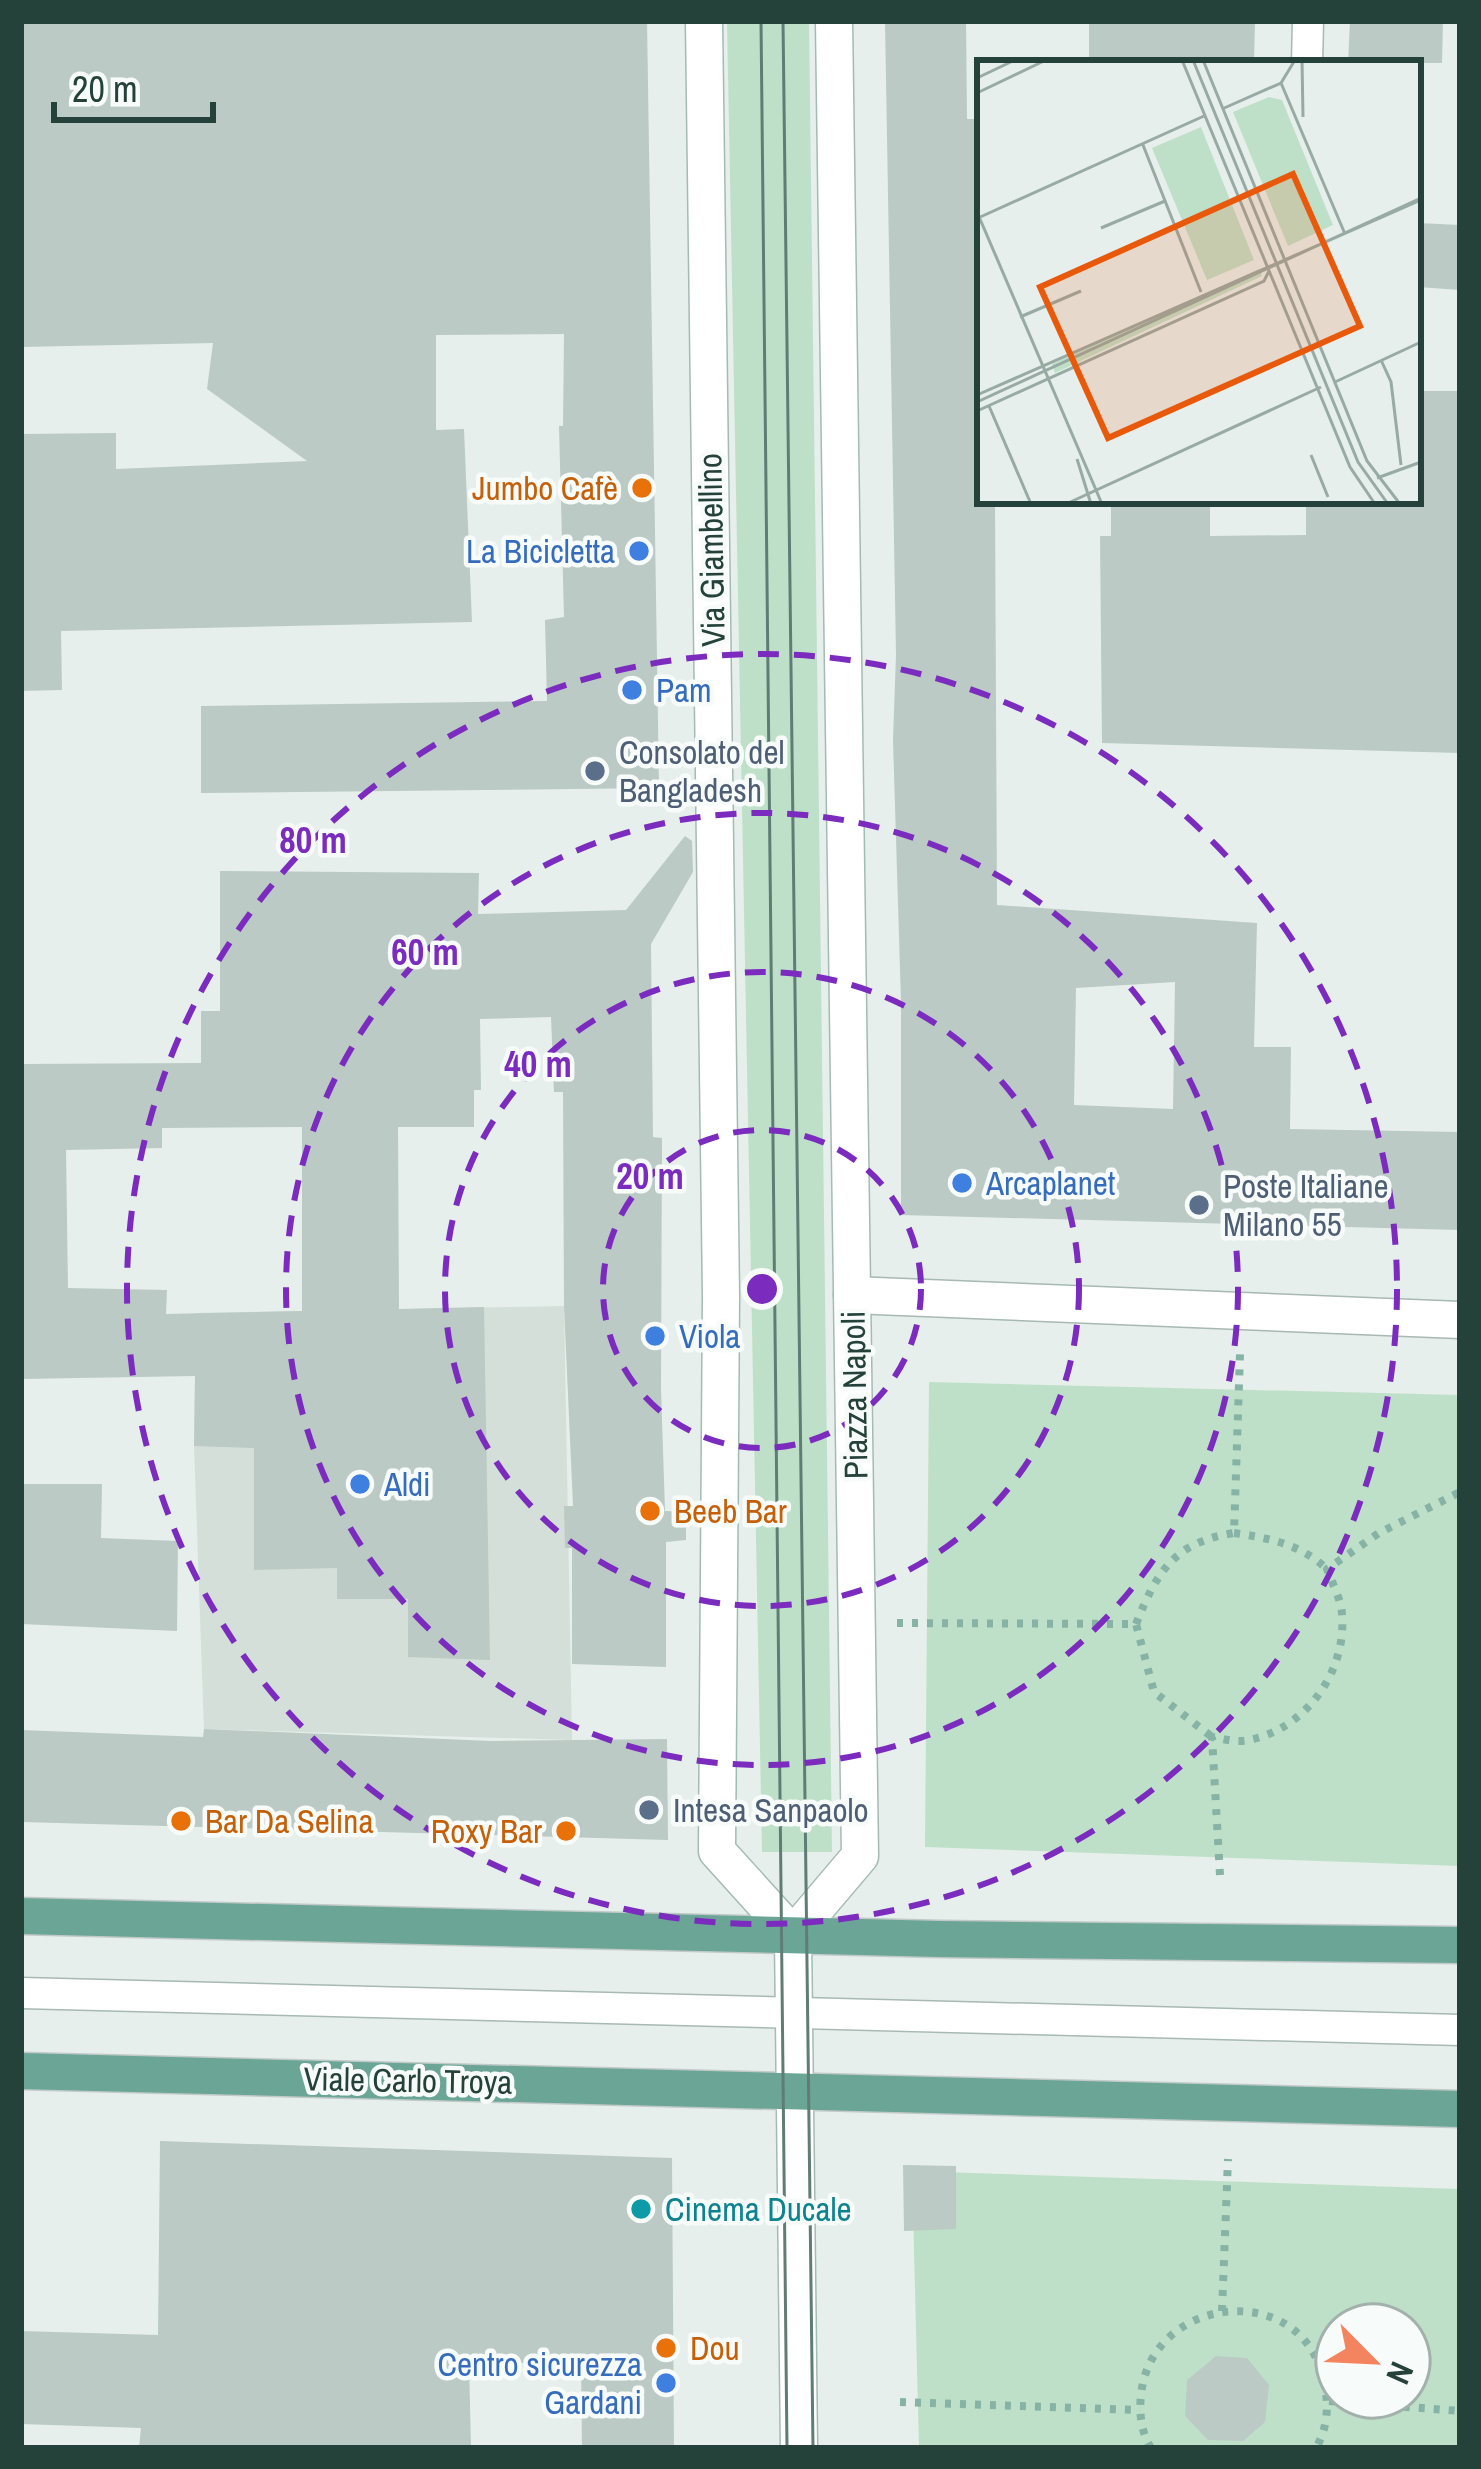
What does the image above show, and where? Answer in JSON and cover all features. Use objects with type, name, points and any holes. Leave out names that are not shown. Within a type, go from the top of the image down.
[{"type":"main road","points":[[21,1916],[1460,1945]]},
{"type":"main road","name":"Viale Carlo Troya","points":[[21,2071],[795,2090]]},
{"type":"main road","points":[[795,2090],[1460,2109]]},
{"type":"street","name":"Via Giambellino","points":[[704,21],[721,1296],[717,1851],[793,1935]]},
{"type":"street","points":[[834,21],[852,1295]]},
{"type":"street","name":"Piazza Napoli","points":[[793,1935],[860,1856],[852,1295],[1460,1320]]},
{"type":"street","points":[[793,1935],[800,2448]]},
{"type":"lane","points":[[1307,60],[1308,21]]},
{"type":"lane","points":[[21,1993],[1460,2030]]},
{"type":"path","points":[[1234,1533],[1242,1311]]},
{"type":"path","points":[[1327,1569],[1378,1533],[1460,1492]]},
{"type":"path","points":[[1234,1533],[1276,1539],[1314,1557],[1327,1569],[1342,1608],[1343,1639],[1324,1687],[1304,1713],[1278,1730],[1245,1742],[1211,1737],[1154,1692],[1136,1624],[1148,1593],[1172,1559],[1202,1538],[1234,1533]]},
{"type":"path","points":[[857,1624],[1136,1624]]},
{"type":"path","points":[[1211,1737],[1220,1875]]},
{"type":"path","points":[[1222,2311],[1228,2159]]},
{"type":"path","points":[[1150,2448],[1140,2410],[1143,2379],[1155,2351],[1187,2322],[1222,2311],[1251,2311],[1283,2323],[1313,2353]]},
{"type":"path","points":[[900,2402],[1140,2410]]},
{"type":"shaded area","points":[[564,1306],[572,1740],[204,1729],[194,1446],[196,1313]]},
{"type":"green space","points":[[727,21],[809,21],[832,1852],[762,1852]]},
{"type":"green space","points":[[929,1382],[1460,1395],[1460,1866],[925,1847]]},
{"type":"green space","points":[[912,2171],[1460,2189],[1460,2448],[919,2448]]},
{"type":"building","points":[[21,21],[647,21],[659,788],[201,793],[201,706],[547,701],[545,620],[564,617],[559,426],[563,426],[564,334],[436,335],[436,430],[464,429],[472,622],[61,631],[62,690],[21,691],[21,434],[116,433],[116,469],[307,461],[207,389],[213,343],[21,347]]},
{"type":"building","points":[[885,21],[966,21],[967,119],[977,119],[977,504],[995,504],[997,905],[1257,923],[1254,1047],[1291,1047],[1290,1129],[1460,1132],[1460,1230],[901,1215],[893,740],[896,655]],"holes":[[[1175,982],[1173,1109],[1074,1105],[1076,988]]]},
{"type":"building","points":[[1089,21],[1255,21],[1254,60],[1089,60]]},
{"type":"building","points":[[1350,21],[1443,21],[1442,63],[1348,60]]},
{"type":"building","points":[[1421,223],[1460,225],[1460,290],[1421,287]]},
{"type":"building","points":[[1421,391],[1460,391],[1460,753],[1102,743],[1100,536],[1111,536],[1111,504],[1210,504],[1210,536],[1306,535],[1306,504],[1421,504]]},
{"type":"building","points":[[685,836],[692,841],[693,872],[651,944],[653,1137],[662,1138],[665,1511],[686,1512],[686,1540],[666,1542],[666,1667],[572,1664],[572,1548],[565,1548],[564,1506],[573,1506],[564,1306],[563,1092],[554,1092],[551,1017],[480,1019],[481,1090],[474,1090],[474,1127],[398,1127],[399,1309],[484,1307],[490,1660],[408,1657],[408,1599],[337,1599],[337,1568],[254,1570],[254,1448],[194,1446],[195,1376],[21,1379],[21,1064],[201,1063],[201,1011],[220,1011],[220,871],[479,873],[478,914],[626,910]],"holes":[[[302,1127],[302,1311],[166,1314],[167,1290],[68,1288],[66,1150],[162,1148],[162,1128]]]},
{"type":"building","points":[[21,1484],[102,1484],[101,1538],[178,1541],[177,1631],[21,1624]]},
{"type":"building","points":[[204,1729],[491,1741],[667,1739],[668,1840],[21,1822],[21,1730],[203,1737]]},
{"type":"building","points":[[160,2141],[672,2158],[674,2448],[582,2448],[581,2363],[469,2363],[471,2448],[139,2448],[141,2428],[21,2424],[21,2331],[158,2335]]},
{"type":"building","points":[[903,2165],[956,2166],[956,2229],[904,2231]]},
{"type":"building","points":[[1216,2356],[1247,2358],[1269,2385],[1265,2422],[1243,2441],[1208,2440],[1185,2416],[1187,2380]]},
{"type":"tram line","points":[[761,21],[787,2448]]},
{"type":"tram line","points":[[783,21],[813,2448]]},
{"type":"place","name":"Jumbo Cafè","points":[[642,488]]},
{"type":"place","name":"La Bicicletta","points":[[639,551]]},
{"type":"place","name":"Pam","points":[[632,690]]},
{"type":"place","name":"Consolato del Bangladesh","points":[[595,771]]},
{"type":"place","name":"Arcaplanet","points":[[962,1183]]},
{"type":"place","name":"Poste Italiane Milano 55","points":[[1199,1205]]},
{"type":"place","name":"Viola","points":[[655,1336]]},
{"type":"place","name":"Aldi","points":[[360,1484]]},
{"type":"place","name":"Beeb Bar","points":[[650,1511]]},
{"type":"place","name":"Intesa Sanpaolo","points":[[649,1810]]},
{"type":"place","name":"Bar Da Selina","points":[[181,1821]]},
{"type":"place","name":"Roxy Bar","points":[[566,1831]]},
{"type":"place","name":"Cinema Ducale","points":[[641,2209]]},
{"type":"place","name":"Dou","points":[[666,2348]]},
{"type":"place","name":"Centro sicurezza Gardani","points":[[666,2383]]}]
